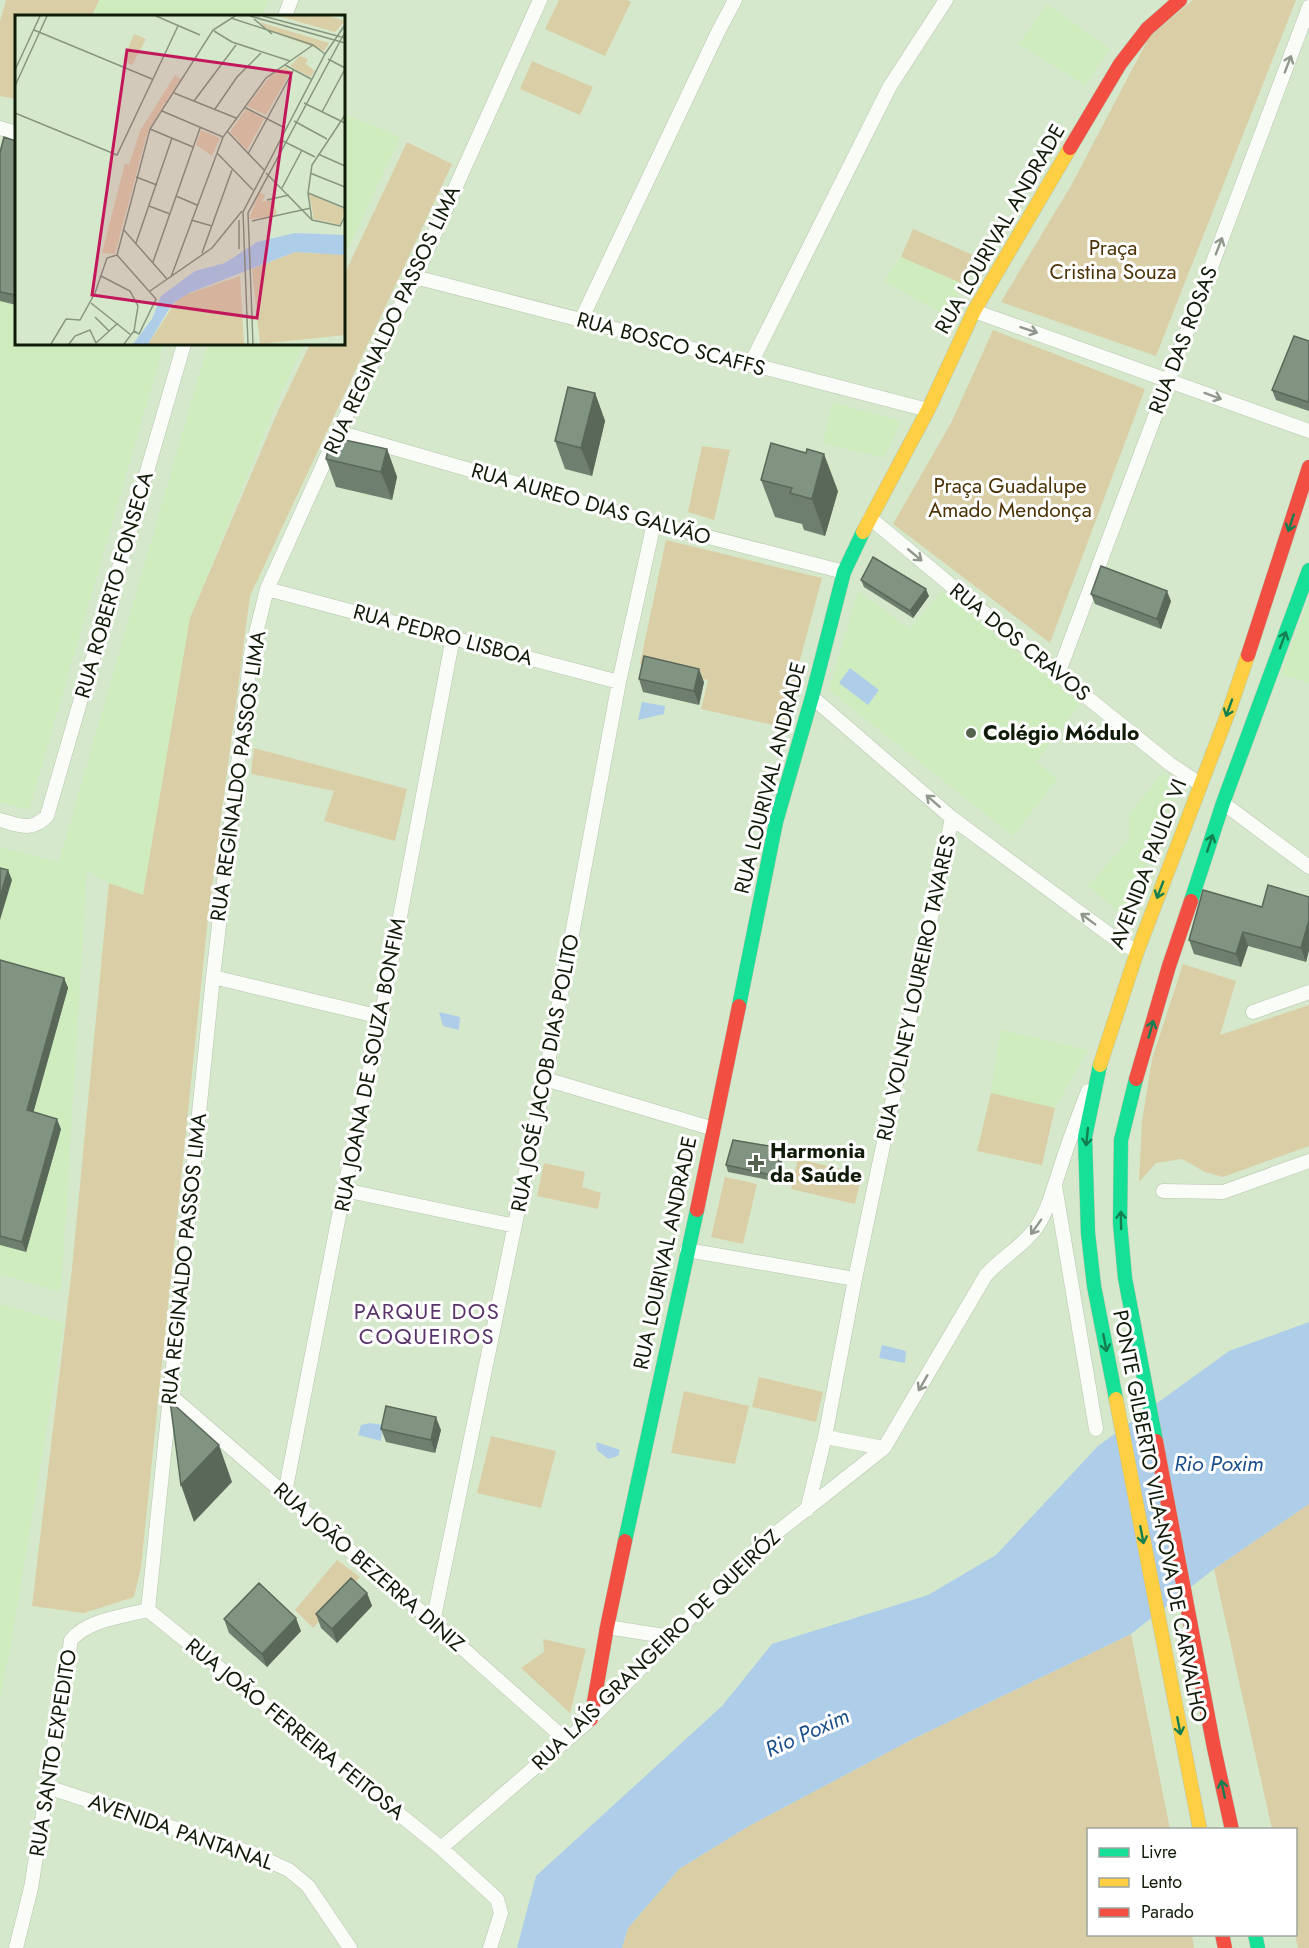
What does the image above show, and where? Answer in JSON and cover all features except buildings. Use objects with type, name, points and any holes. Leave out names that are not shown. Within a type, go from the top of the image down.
[{"type":"main road","name":"RUA LOURIVAL ANDRADE","points":[[591,1719],[607,1627],[714,1129],[776,822],[812,697],[844,572],[928,410],[974,311],[1120,63],[1148,29],[1180,0]]},
{"type":"main road","name":"AVENIDA PAULO VI","points":[[1094,1286],[1088,1233],[1085,1137],[1102,1055],[1137,952],[1230,708],[1309,467]]},
{"type":"main road","points":[[1223,803],[1309,570]]},
{"type":"main road","name":"PONTE GILBERTO VILA-NOVA DE CARVALHO","points":[[1223,803],[1169,966],[1130,1099],[1121,1140],[1120,1223],[1125,1278],[1214,1748],[1232,1828]]},
{"type":"main road","name":"PONTE GILBERTO VILA-NOVA DE CARVALHO","points":[[1094,1286],[1200,1828]]},
{"type":"street","points":[[285,15],[291,0]]},
{"type":"street","name":"RUA REGINALDO PASSOS LIMA","points":[[148,1610],[213,977],[251,653],[267,589],[338,432],[415,277],[540,0]]},
{"type":"street","points":[[581,320],[735,0]]},
{"type":"street","points":[[750,365],[890,86],[946,0]]},
{"type":"street","name":"RUA DAS ROSAS","points":[[1058,674],[1309,7]]},
{"type":"street","points":[[0,128],[15,133]]},
{"type":"street","name":"RUA BOSCO SCAFFS","points":[[415,277],[928,410]]},
{"type":"street","points":[[974,311],[1309,431]]},
{"type":"street","name":"RUA ROBERTO FONSECA","points":[[0,820],[28,827],[39,824],[47,816],[184,345]]},
{"type":"street","name":"RUA AUREO DIAS GALVÃO","points":[[338,432],[654,523],[844,572]]},
{"type":"street","name":"RUA DOS CRAVOS","points":[[870,518],[1058,674],[1170,764],[1200,784]]},
{"type":"street","name":"RUA JOSÉ JACOB DIAS POLITO","points":[[433,1622],[545,1079],[619,682],[654,523]]},
{"type":"street","name":"RUA PEDRO LISBOA","points":[[267,589],[619,682]]},
{"type":"street","name":"RUA JOANA DE SOUZA BONFIM","points":[[285,1493],[344,1190],[381,1017],[453,637]]},
{"type":"street","points":[[812,697],[952,818],[1110,935],[1137,952]]},
{"type":"street","points":[[1223,803],[1309,867]]},
{"type":"street","name":"RUA VOLNEY LOUREIRO TAVARES","points":[[807,1510],[825,1437],[855,1279],[952,818]]},
{"type":"street","points":[[213,977],[381,1017]]},
{"type":"street","points":[[1253,1012],[1309,992]]},
{"type":"street","name":"RUA LAÍS GRANGEIRO DE QUEIRÓZ","points":[[441,1848],[591,1719],[761,1545],[884,1448],[986,1275],[1033,1232],[1044,1215],[1073,1127],[1102,1055]]},
{"type":"street","points":[[545,1079],[714,1129]]},
{"type":"street","points":[[1163,1191],[1222,1192],[1309,1161]]},
{"type":"street","points":[[1054,1184],[1096,1429]]},
{"type":"street","points":[[344,1190],[515,1226]]},
{"type":"street","points":[[687,1250],[855,1279]]},
{"type":"street","name":"RUA JOÃO BEZERRA DINIZ","points":[[170,1395],[566,1740]]},
{"type":"street","points":[[825,1437],[884,1448]]},
{"type":"street","name":"RUA SANTO EXPEDITO","points":[[16,1948],[31,1888],[71,1640],[78,1631],[89,1626],[148,1610]]},
{"type":"street","name":"RUA JOÃO FERREIRA FEITOSA","points":[[148,1610],[441,1848],[497,1899],[501,1912],[490,1948]]},
{"type":"street","points":[[607,1627],[671,1636]]},
{"type":"street","name":"AVENIDA PANTANAL","points":[[47,1787],[254,1854],[289,1870],[308,1886],[350,1948]]},
{"type":"shaded area","points":[[99,0],[268,0],[262,15],[92,15]]},
{"type":"shaded area","points":[[1047,4],[1110,49],[1085,85],[1019,44]]},
{"type":"shaded area","points":[[345,114],[400,137],[345,256]]},
{"type":"shaded area","points":[[15,146],[15,345],[164,345],[29,810],[0,802],[0,174]]},
{"type":"shaded area","points":[[901,257],[961,283],[951,318],[884,281]]},
{"type":"shaded area","points":[[208,345],[304,345],[278,400],[190,618],[143,895],[109,883],[87,871],[61,1292],[0,1274],[0,847],[59,862]]},
{"type":"shaded area","points":[[833,403],[895,419],[900,423],[884,458],[823,443]]},
{"type":"shaded area","name":"Colégio Módulo","points":[[858,591],[910,629],[942,591],[1080,704],[1036,762],[1058,778],[1013,836],[829,690]]},
{"type":"shaded area","points":[[1309,598],[1309,683],[1281,674]]},
{"type":"shaded area","points":[[1163,772],[1180,784],[1124,916],[1088,886],[1129,840],[1129,814]]},
{"type":"shaded area","points":[[1001,1030],[1088,1050],[1055,1108],[991,1093]]},
{"type":"shaded area","points":[[0,1304],[64,1323],[11,1644],[0,1697]]},
{"type":"green space","points":[[6,0],[99,0],[92,15],[15,15],[15,99],[0,96],[0,21]]},
{"type":"green space","points":[[559,0],[627,0],[631,2],[605,56],[545,29]]},
{"type":"green space","name":"Praça Cristina Souza","points":[[1193,0],[1296,0],[1156,356],[1001,302],[1072,184],[1149,37]]},
{"type":"green space","points":[[532,61],[593,87],[580,115],[520,89]]},
{"type":"green space","points":[[407,142],[452,164],[250,596],[208,918],[141,1567],[134,1597],[84,1613],[32,1606],[72,1268],[109,883],[143,895],[190,618],[278,411],[310,345],[345,345],[345,273]]},
{"type":"green space","points":[[913,229],[973,255],[961,283],[901,257]]},
{"type":"green space","name":"Praça Guadalupe Amado Mendonça","points":[[993,330],[1145,389],[1050,643],[893,524],[951,423]]},
{"type":"green space","points":[[702,446],[730,450],[714,520],[688,512]]},
{"type":"green space","points":[[666,540],[822,578],[782,727],[701,709],[708,680],[640,664]]},
{"type":"green space","points":[[254,748],[407,789],[395,841],[324,821],[334,791],[251,774]]},
{"type":"green space","points":[[1183,964],[1236,981],[1220,1035],[1309,1005],[1309,1146],[1223,1177],[1205,1172],[1182,1159],[1156,1163],[1139,1182],[1142,1122],[1152,1059]]},
{"type":"green space","points":[[991,1093],[1055,1108],[1042,1165],[977,1151]]},
{"type":"green space","points":[[798,1159],[862,1174],[855,1204],[791,1189]]},
{"type":"green space","points":[[544,1163],[585,1172],[582,1187],[601,1193],[598,1209],[537,1196]]},
{"type":"green space","points":[[725,1177],[757,1184],[743,1244],[711,1237]]},
{"type":"green space","points":[[759,1377],[823,1392],[816,1422],[752,1407]]},
{"type":"green space","points":[[684,1391],[749,1406],[735,1464],[671,1453]]},
{"type":"green space","points":[[491,1436],[556,1451],[541,1508],[477,1493]]},
{"type":"green space","points":[[1309,1504],[1309,1948],[1298,1948],[1295,1936],[1297,1828],[1272,1828],[1214,1569]]},
{"type":"green space","points":[[337,1560],[360,1577],[313,1628],[295,1610]]},
{"type":"green space","points":[[1131,1634],[1170,1828],[1087,1828],[1087,1936],[1192,1936],[1194,1948],[622,1948],[628,1928],[679,1869],[749,1826],[911,1740]]},
{"type":"green space","points":[[543,1639],[586,1649],[570,1713],[521,1668],[544,1652]]},
{"type":"water","points":[[850,668],[879,690],[868,705],[839,683]]},
{"type":"water","points":[[642,702],[665,706],[664,714],[638,720]]},
{"type":"water","points":[[439,1012],[460,1017],[459,1030],[443,1026]]},
{"type":"water","name":"Rio Poxim","points":[[1309,1322],[1309,1504],[1214,1569],[1131,1634],[911,1740],[749,1826],[679,1869],[628,1928],[622,1948],[517,1948],[536,1876],[722,1706],[772,1644],[928,1595],[996,1555],[1098,1446],[1229,1351]]},
{"type":"water","points":[[882,1345],[906,1351],[905,1363],[879,1358]]},
{"type":"water","points":[[370,1423],[383,1425],[381,1441],[358,1435],[361,1425]]},
{"type":"water","points":[[596,1442],[620,1450],[618,1456],[608,1459],[597,1450]]},
{"type":"traffic: fast","points":[[739,1006],[776,822],[812,697],[844,572],[863,532]]},
{"type":"traffic: fast","points":[[1191,901],[1223,803],[1309,570]]},
{"type":"traffic: fast","points":[[1100,1065],[1085,1137],[1088,1233],[1094,1286],[1116,1399]]},
{"type":"traffic: fast","points":[[1136,1079],[1121,1140],[1120,1223],[1125,1278],[1156,1441]]},
{"type":"traffic: fast","points":[[625,1541],[697,1210]]},
{"type":"traffic: fast","points":[[1255,1936],[1258,1948]]},
{"type":"traffic: slow","points":[[863,532],[928,410],[974,311],[1070,148]]},
{"type":"traffic: slow","points":[[1100,1065],[1137,952],[1248,655]]},
{"type":"traffic: slow","points":[[1116,1399],[1200,1828]]},
{"type":"traffic: jam","points":[[1070,148],[1120,64],[1147,29],[1180,0]]},
{"type":"traffic: jam","points":[[1248,655],[1309,467]]},
{"type":"traffic: jam","points":[[1136,1079],[1169,966],[1191,901]]},
{"type":"traffic: jam","points":[[697,1210],[739,1006]]},
{"type":"traffic: jam","points":[[1156,1441],[1214,1748],[1232,1828]]},
{"type":"traffic: jam","points":[[591,1719],[625,1541]]},
{"type":"traffic: jam","points":[[1222,1936],[1225,1948]]},
{"type":"place","name":"Colégio Módulo","points":[[971,733]]},
{"type":"place","name":"Harmonia da Saúde","points":[[756,1163]]},
{"type":"district","name":"PARQUE DOS COQUEIROS","points":[[427,1324]]}]
